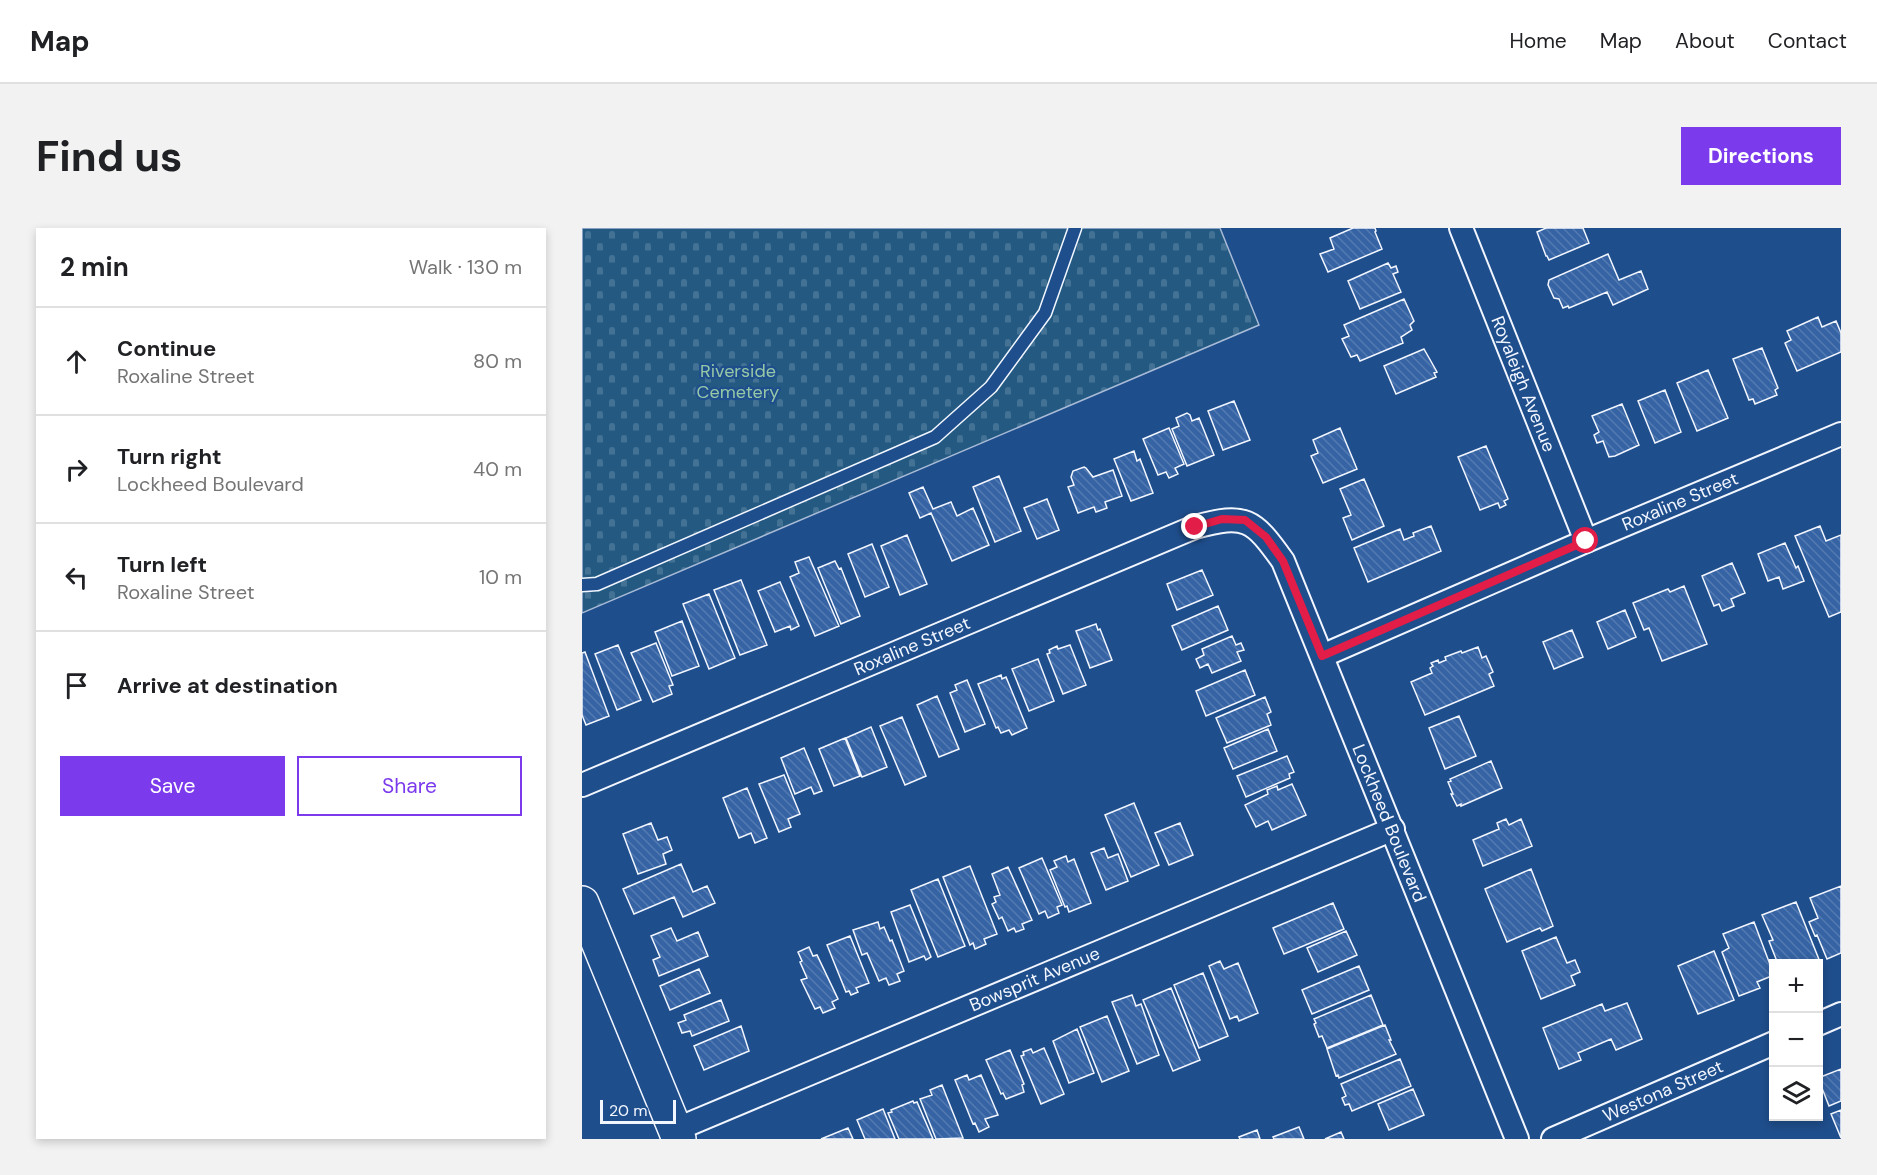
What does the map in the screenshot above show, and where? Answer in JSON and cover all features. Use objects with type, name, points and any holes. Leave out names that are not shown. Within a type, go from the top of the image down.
[{"type":"main road","points":[[582,903],[677,1135]]},
{"type":"street","name":"Royaleigh Avenue","points":[[1461,228],[1586,541]]},
{"type":"street","name":"Roxaline Street","points":[[1322,656],[1586,541],[1841,434]]},
{"type":"street","name":"Roxaline Street","points":[[582,785],[1195,527],[1222,519],[1245,520]]},
{"type":"street","name":"Lockheed Boulevard","points":[[1245,520],[1266,537],[1283,561],[1517,1139]]},
{"type":"street","name":"Bowsprit Avenue","points":[[677,1135],[1393,829]]},
{"type":"street","points":[[1823,1022],[1841,1014]]},
{"type":"street","name":"Westona Street","points":[[1553,1139],[1769,1045]]},
{"type":"lane","points":[[582,585],[597,584],[935,437],[991,387],[1045,313],[1075,228]]},
{"type":"green space","name":"Riverside Cemetery","points":[[582,228],[1220,228],[1259,325],[582,613]]},
{"type":"building","points":[[1353,228],[1375,228],[1382,249],[1328,272],[1320,254],[1334,249],[1330,238]]},
{"type":"building","points":[[1546,228],[1583,228],[1589,243],[1549,260],[1537,232]]},
{"type":"building","points":[[1608,254],[1619,280],[1641,271],[1648,289],[1613,305],[1607,292],[1569,308],[1568,306],[1563,308],[1559,299],[1554,298],[1548,285],[1549,280]]},
{"type":"building","points":[[1388,263],[1391,268],[1396,266],[1398,272],[1393,274],[1401,292],[1360,309],[1348,281]]},
{"type":"building","points":[[1404,299],[1414,321],[1410,325],[1412,330],[1401,337],[1403,343],[1360,361],[1357,355],[1351,357],[1342,339],[1349,336],[1344,325]]},
{"type":"building","points":[[1818,317],[1822,327],[1836,321],[1841,333],[1841,352],[1797,371],[1785,343],[1791,340],[1787,331]]},
{"type":"building","points":[[1762,348],[1778,388],[1775,390],[1777,395],[1755,404],[1753,399],[1749,400],[1733,359]]},
{"type":"building","points":[[1424,349],[1437,372],[1434,373],[1436,377],[1396,394],[1384,366]]},
{"type":"building","points":[[1708,370],[1728,418],[1697,431],[1677,383]]},
{"type":"building","points":[[1665,390],[1681,432],[1655,443],[1638,401]]},
{"type":"building","points":[[1234,401],[1250,440],[1223,450],[1208,411]]},
{"type":"building","points":[[1622,404],[1639,445],[1609,457],[1603,441],[1597,443],[1594,435],[1599,432],[1592,416]]},
{"type":"building","points":[[1187,413],[1192,421],[1199,418],[1214,455],[1187,466],[1172,429],[1179,426],[1176,418]]},
{"type":"building","points":[[1169,428],[1184,464],[1175,468],[1178,474],[1169,478],[1166,472],[1158,475],[1143,439]]},
{"type":"building","points":[[1340,428],[1357,469],[1323,483],[1311,456],[1318,453],[1313,440]]},
{"type":"building","points":[[1486,446],[1508,499],[1504,501],[1506,505],[1500,508],[1498,503],[1480,510],[1458,457]]},
{"type":"building","points":[[1134,451],[1137,461],[1140,459],[1153,493],[1131,501],[1114,459]]},
{"type":"building","points":[[1084,467],[1093,477],[1113,470],[1122,496],[1105,502],[1107,508],[1096,512],[1094,507],[1078,513],[1068,487],[1074,485],[1071,477],[1073,471]]},
{"type":"building","points":[[999,476],[1021,531],[995,542],[973,487]]},
{"type":"building","points":[[1364,479],[1384,526],[1352,540],[1343,518],[1351,515],[1340,489]]},
{"type":"building","points":[[923,487],[933,509],[951,502],[957,516],[973,508],[989,545],[952,561],[931,513],[920,518],[909,493]]},
{"type":"building","points":[[1047,499],[1059,530],[1037,539],[1024,508]]},
{"type":"building","points":[[1431,526],[1441,551],[1368,582],[1354,548],[1400,529],[1404,540],[1414,536],[1413,533]]},
{"type":"building","points":[[1820,526],[1826,541],[1841,535],[1841,612],[1829,617],[1795,536]]},
{"type":"building","points":[[907,535],[927,584],[900,595],[881,546]]},
{"type":"building","points":[[1785,543],[1804,581],[1783,589],[1779,577],[1768,581],[1758,554]]},
{"type":"building","points":[[872,544],[889,587],[865,597],[848,554]]},
{"type":"building","points":[[809,557],[839,626],[815,636],[790,577],[799,573],[795,562]]},
{"type":"building","points":[[835,561],[839,569],[841,568],[860,616],[841,624],[818,568]]},
{"type":"building","points":[[1732,563],[1745,593],[1731,599],[1734,606],[1722,611],[1719,604],[1714,606],[1702,576]]},
{"type":"building","points":[[1202,570],[1213,595],[1177,610],[1167,584]]},
{"type":"building","points":[[741,580],[767,645],[740,655],[714,590]]},
{"type":"building","points":[[780,582],[799,626],[791,630],[790,626],[775,632],[758,591]]},
{"type":"building","points":[[1684,586],[1707,644],[1662,661],[1649,628],[1644,630],[1633,603],[1668,589],[1670,592]]},
{"type":"building","points":[[709,594],[735,658],[709,669],[683,604]]},
{"type":"building","points":[[1218,606],[1228,630],[1182,650],[1172,626]]},
{"type":"building","points":[[1625,610],[1636,637],[1608,649],[1597,622]]},
{"type":"building","points":[[682,621],[699,666],[672,676],[655,632]]},
{"type":"building","points":[[1096,624],[1112,660],[1090,668],[1076,631]]},
{"type":"building","points":[[1572,630],[1583,657],[1554,669],[1543,642]]},
{"type":"building","points":[[1232,636],[1236,645],[1241,643],[1244,650],[1237,652],[1241,661],[1212,673],[1208,664],[1200,668],[1196,659],[1204,655],[1202,649]]},
{"type":"building","points":[[656,643],[673,685],[669,686],[672,694],[653,702],[631,653]]},
{"type":"building","points":[[618,645],[641,700],[617,710],[595,654]]},
{"type":"building","points":[[1070,645],[1086,685],[1063,694],[1047,654],[1050,653],[1049,650],[1057,646],[1058,649]]},
{"type":"building","points":[[1478,647],[1482,658],[1486,656],[1493,672],[1489,674],[1494,686],[1425,715],[1411,682],[1432,673],[1431,663],[1438,660],[1439,663],[1446,660],[1445,657]]},
{"type":"building","points":[[585,652],[609,716],[586,725],[582,715],[582,653]]},
{"type":"building","points":[[1038,659],[1054,701],[1029,711],[1012,669]]},
{"type":"building","points":[[1245,670],[1255,695],[1206,716],[1196,691]]},
{"type":"building","points":[[1001,675],[1002,679],[1006,677],[1027,728],[1012,735],[1009,730],[1001,733],[998,727],[996,728],[978,684]]},
{"type":"building","points":[[967,680],[985,724],[965,732],[950,693],[957,690],[955,685]]},
{"type":"building","points":[[937,696],[959,749],[939,757],[917,705]]},
{"type":"building","points":[[1265,697],[1271,712],[1267,714],[1271,725],[1227,743],[1216,718]]},
{"type":"building","points":[[1459,716],[1476,756],[1445,769],[1429,728]]},
{"type":"building","points":[[902,717],[926,776],[905,785],[880,726]]},
{"type":"building","points":[[871,727],[887,767],[862,777],[846,738]]},
{"type":"building","points":[[1268,729],[1277,751],[1233,769],[1224,748]]},
{"type":"building","points":[[845,738],[860,776],[834,786],[819,749]]},
{"type":"building","points":[[804,748],[822,791],[814,794],[811,787],[795,794],[781,758]]},
{"type":"building","points":[[1287,756],[1294,772],[1289,774],[1290,778],[1246,797],[1237,776]]},
{"type":"building","points":[[1491,761],[1502,788],[1457,806],[1451,794],[1453,794],[1448,782],[1451,781],[1450,779]]},
{"type":"building","points":[[784,775],[800,814],[788,819],[791,827],[779,832],[759,784]]},
{"type":"building","points":[[1292,784],[1306,815],[1272,830],[1268,821],[1256,827],[1245,805],[1268,794],[1267,790],[1277,786],[1278,790]]},
{"type":"building","points":[[747,788],[767,838],[755,843],[751,833],[739,838],[723,798]]},
{"type":"building","points":[[1134,803],[1159,865],[1131,877],[1105,815]]},
{"type":"building","points":[[1506,819],[1509,825],[1521,819],[1532,846],[1483,866],[1473,840],[1499,829],[1497,823]]},
{"type":"building","points":[[651,823],[658,840],[667,837],[672,850],[663,854],[666,864],[638,874],[623,834]]},
{"type":"building","points":[[1180,823],[1193,855],[1169,865],[1155,833]]},
{"type":"building","points":[[1104,848],[1108,858],[1118,854],[1128,881],[1106,890],[1091,853]]},
{"type":"building","points":[[1066,856],[1068,862],[1074,859],[1091,903],[1069,912],[1050,870],[1057,867],[1054,861]]},
{"type":"building","points":[[1042,858],[1062,905],[1057,907],[1059,913],[1048,918],[1045,911],[1039,914],[1019,868]]},
{"type":"building","points":[[681,864],[693,892],[707,886],[715,903],[683,917],[674,897],[634,914],[623,889]]},
{"type":"building","points":[[970,866],[997,934],[984,939],[986,944],[975,949],[973,943],[970,945],[943,877]]},
{"type":"building","points":[[1008,867],[1032,920],[1022,924],[1024,929],[1016,932],[1014,928],[1008,931],[1002,917],[999,919],[992,904],[996,902],[994,897],[1000,895],[992,874]]},
{"type":"building","points":[[1531,869],[1553,926],[1542,931],[1540,928],[1507,942],[1485,889]]},
{"type":"building","points":[[938,879],[965,946],[938,957],[911,890]]},
{"type":"building","points":[[1841,886],[1841,953],[1827,959],[1809,922],[1818,918],[1810,898]]},
{"type":"building","points":[[1796,902],[1819,959],[1776,959],[1769,941],[1773,940],[1762,915]]},
{"type":"building","points":[[1333,903],[1344,929],[1284,954],[1273,928]]},
{"type":"building","points":[[910,905],[931,957],[926,960],[924,956],[909,962],[891,912]]},
{"type":"building","points":[[878,922],[880,929],[884,927],[890,941],[892,940],[904,971],[897,974],[900,981],[889,985],[886,978],[879,981],[867,953],[862,955],[853,930]]},
{"type":"building","points":[[1754,922],[1769,962],[1769,977],[1757,982],[1760,988],[1739,996],[1722,952],[1729,948],[1723,934]]},
{"type":"building","points":[[671,928],[677,941],[698,932],[708,956],[659,976],[653,960],[660,957],[651,936]]},
{"type":"building","points":[[1346,931],[1357,955],[1318,972],[1307,948]]},
{"type":"building","points":[[850,936],[869,983],[856,988],[858,992],[851,995],[849,991],[846,992],[827,945]]},
{"type":"building","points":[[1556,937],[1567,963],[1575,960],[1580,972],[1571,976],[1575,985],[1541,999],[1522,951]]},
{"type":"building","points":[[809,947],[813,956],[817,955],[838,999],[832,1002],[835,1008],[823,1013],[820,1007],[815,1009],[801,980],[807,978],[798,952]]},
{"type":"building","points":[[1714,951],[1734,1000],[1698,1014],[1678,966]]},
{"type":"building","points":[[1220,961],[1224,969],[1238,963],[1258,1013],[1239,1021],[1237,1016],[1230,1019],[1209,966]]},
{"type":"building","points":[[1359,966],[1369,990],[1312,1014],[1302,990]]},
{"type":"building","points":[[699,969],[710,993],[670,1010],[660,986]]},
{"type":"building","points":[[1203,973],[1228,1036],[1199,1048],[1174,985]]},
{"type":"building","points":[[1171,988],[1200,1060],[1173,1071],[1143,1000]]},
{"type":"building","points":[[1132,995],[1136,1006],[1141,1004],[1159,1055],[1137,1064],[1112,1002]]},
{"type":"building","points":[[1371,995],[1383,1025],[1327,1048],[1322,1036],[1319,1037],[1314,1019]]},
{"type":"building","points":[[721,1000],[729,1021],[692,1036],[690,1031],[682,1033],[678,1023],[686,1020],[684,1015]]},
{"type":"building","points":[[1627,1003],[1642,1039],[1616,1050],[1611,1039],[1578,1053],[1581,1060],[1559,1069],[1543,1028],[1602,1004],[1605,1011]]},
{"type":"building","points":[[1107,1016],[1129,1071],[1102,1082],[1080,1027]]},
{"type":"building","points":[[1385,1025],[1396,1054],[1339,1078],[1338,1075],[1336,1076],[1327,1049]]},
{"type":"building","points":[[741,1026],[749,1051],[704,1070],[694,1046]]},
{"type":"building","points":[[1077,1029],[1094,1073],[1069,1083],[1053,1041]]},
{"type":"building","points":[[1044,1048],[1064,1094],[1041,1104],[1021,1056],[1024,1055],[1023,1052],[1031,1049],[1033,1053]]},
{"type":"building","points":[[1010,1050],[1024,1084],[1022,1085],[1024,1092],[1006,1099],[1003,1093],[1001,1094],[986,1060]]},
{"type":"building","points":[[1400,1059],[1411,1086],[1352,1111],[1349,1104],[1345,1105],[1342,1098],[1346,1096],[1341,1084]]},
{"type":"building","points":[[1841,1069],[1841,1101],[1829,1106],[1823,1091],[1823,1076]]},
{"type":"building","points":[[967,1075],[969,1080],[981,1075],[998,1115],[985,1119],[989,1127],[979,1132],[975,1123],[973,1124],[955,1080]]},
{"type":"building","points":[[942,1085],[963,1138],[936,1139],[920,1099],[932,1095],[930,1090]]},
{"type":"building","points":[[1413,1089],[1424,1115],[1389,1130],[1378,1104]]},
{"type":"building","points":[[913,1101],[917,1102],[933,1139],[899,1139],[888,1113]]},
{"type":"building","points":[[883,1109],[895,1139],[865,1139],[857,1120]]},
{"type":"building","points":[[1841,1110],[1841,1138],[1831,1114]]},
{"type":"building","points":[[1299,1127],[1304,1139],[1274,1139],[1273,1137]]},
{"type":"building","points":[[848,1128],[853,1139],[821,1139]]},
{"type":"building","points":[[1257,1130],[1260,1139],[1240,1139],[1239,1137]]},
{"type":"building","points":[[1341,1132],[1344,1139],[1325,1139]]},
{"type":"route","points":[[1195,527],[1222,519],[1245,520],[1266,537],[1283,561],[1322,656],[1586,541]]}]
